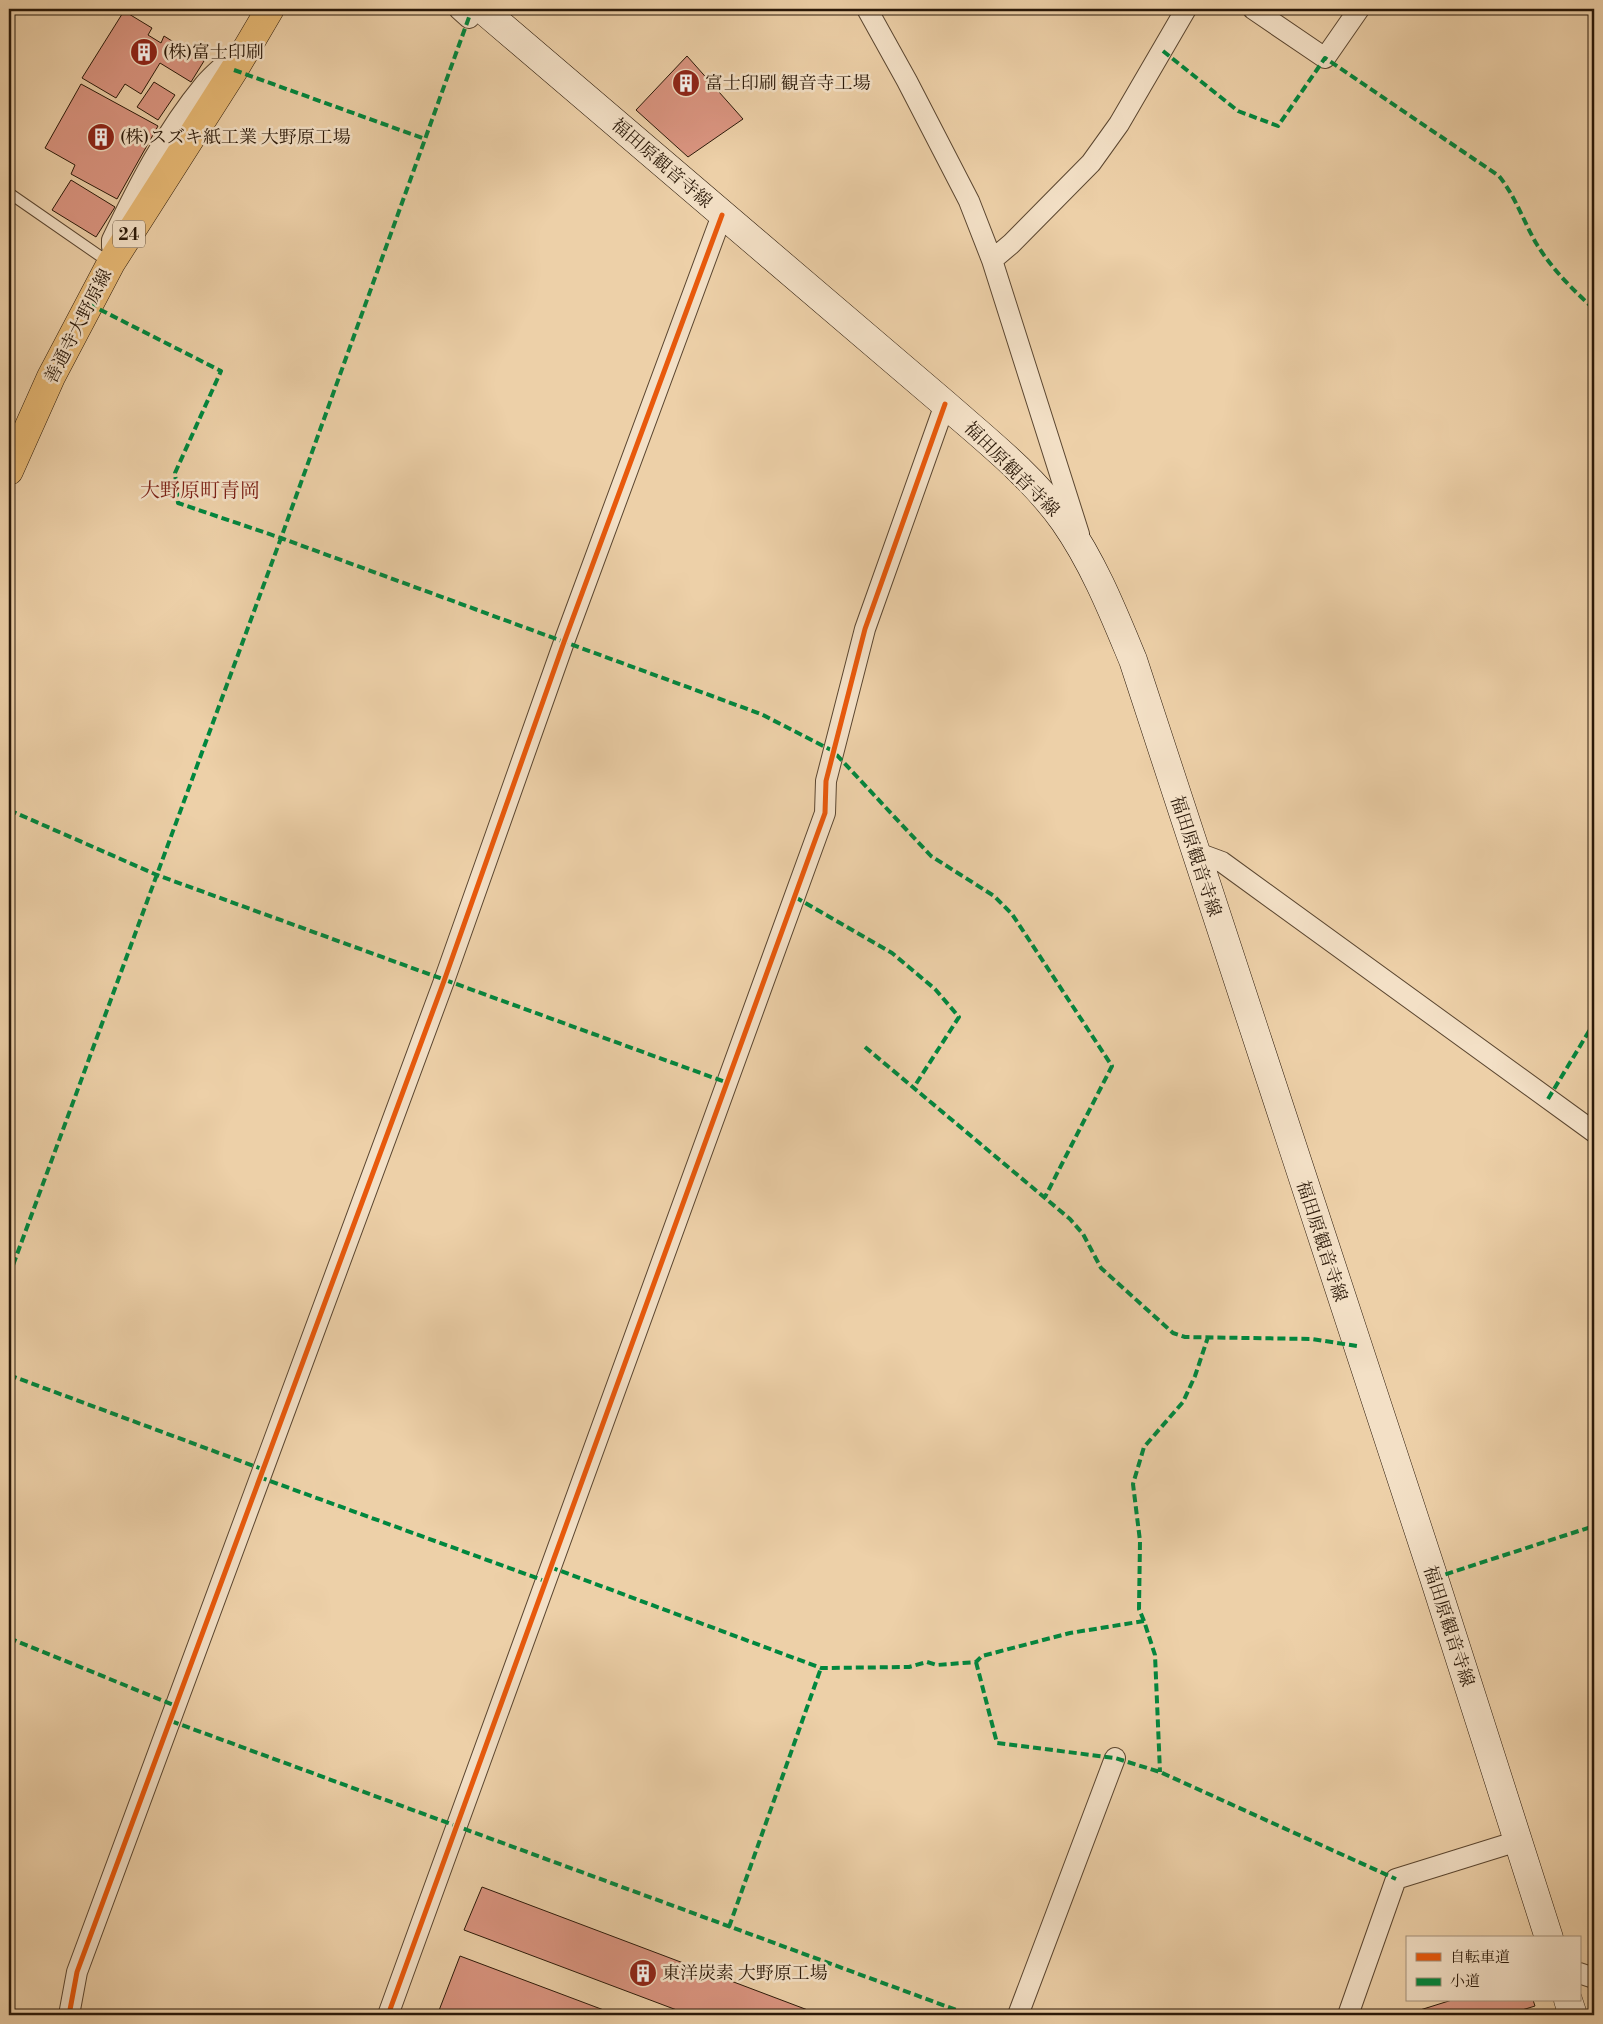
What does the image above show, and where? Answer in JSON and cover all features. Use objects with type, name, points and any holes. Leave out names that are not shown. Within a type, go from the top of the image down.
[{"type":"main road","name":"善通寺大野原線","points":[[9,471],[51,377],[111,263],[270,9]]},
{"type":"main road","name":"福田原観音寺線","points":[[470,12],[722,215],[945,404],[1007,459],[1042,494],[1064,521],[1086,556],[1109,602],[1132,660],[1434,1578],[1548,1936]]},
{"type":"main road","points":[[1569,2002],[1573,2015]]},
{"type":"street","points":[[867,9],[907,81],[969,201],[992,260],[1086,556]]},
{"type":"street","points":[[992,260],[1011,244],[1091,163],[1119,124],[1186,9]]},
{"type":"street","points":[[1253,9],[1325,58],[1360,9]]},
{"type":"street","points":[[69,2015],[77,1972],[444,980],[564,642],[722,215]]},
{"type":"street","points":[[388,2015],[825,813],[826,781],[866,628],[945,404]]},
{"type":"street","points":[[1195,852],[1222,862],[1594,1132]]},
{"type":"street","points":[[1018,2015],[1115,1758]]},
{"type":"street","points":[[1348,2015],[1396,1879],[1518,1841]]},
{"type":"street","points":[[1580,1973],[1594,1978]]},
{"type":"lane","points":[[9,193],[111,263]]},
{"type":"building","name":"(株)富士印刷","points":[[124,11],[152,28],[148,35],[161,43],[164,36],[204,61],[191,82],[160,63],[141,94],[125,84],[116,98],[82,78]]},
{"type":"building","name":"富士印刷 観音寺工場","points":[[687,56],[743,119],[688,157],[636,110]]},
{"type":"building","name":"(株)富士印刷","points":[[154,82],[175,95],[158,120],[137,107]]},
{"type":"building","name":"(株)スズキ紙工業 大野原工場","points":[[81,84],[158,126],[117,199],[71,174],[75,165],[45,148]]},
{"type":"building","points":[[71,180],[115,207],[96,237],[52,210]]},
{"type":"building","name":"東洋炭素 大野原工場","points":[[482,1887],[821,2015],[690,2015],[464,1930]]},
{"type":"building","points":[[460,1956],[617,2015],[443,2015],[438,2013]]},
{"type":"building","points":[[1446,2002],[1534,2002],[1535,2006],[1506,2015],[1404,2015]]},
{"type":"marked path","points":[[9,1276],[281,538],[472,9]]},
{"type":"marked path","points":[[1163,51],[1238,111],[1278,126],[1325,58],[1499,176],[1510,192],[1531,234],[1548,261],[1594,309]]},
{"type":"marked path","points":[[234,70],[425,139]]},
{"type":"marked path","points":[[89,304],[221,371],[175,473],[178,503],[281,538],[761,714],[833,751],[931,856],[994,896],[1012,914],[1112,1066],[1045,1197]]},
{"type":"marked path","points":[[9,810],[157,875],[728,1083]]},
{"type":"marked path","points":[[795,897],[892,953],[935,989],[959,1017],[914,1087]]},
{"type":"marked path","points":[[1548,1099],[1594,1023]]},
{"type":"marked path","points":[[865,1047],[1070,1219],[1083,1234],[1101,1268],[1173,1333],[1185,1337],[1312,1339],[1357,1346]]},
{"type":"marked path","points":[[1144,1621],[1139,1609],[1140,1541],[1133,1484],[1144,1447],[1183,1402],[1195,1376],[1208,1337]]},
{"type":"marked path","points":[[9,1375],[262,1469]]},
{"type":"marked path","points":[[259,1477],[545,1581]]},
{"type":"marked path","points":[[1434,1578],[1594,1526]]},
{"type":"marked path","points":[[550,1567],[821,1668],[909,1667],[927,1662],[937,1665],[976,1662],[982,1656],[1070,1633],[1144,1621],[1155,1655],[1160,1772]]},
{"type":"marked path","points":[[9,1638],[176,1706]]},
{"type":"marked path","points":[[976,1662],[997,1743],[1115,1758],[1160,1772],[1396,1879]]},
{"type":"marked path","points":[[729,1927],[821,1668]]},
{"type":"marked path","points":[[171,1721],[970,2015]]},
{"type":"cycle path","points":[[69,2015],[77,1972],[444,981],[564,642],[722,215]]},
{"type":"cycle path","points":[[388,2015],[825,813],[826,781],[865,629],[945,404]]},
{"type":"place","name":"(株)富士印刷","points":[[144,52]]},
{"type":"place","name":"富士印刷 観音寺工場","points":[[686,83]]},
{"type":"place","name":"(株)スズキ紙工業 大野原工場","points":[[101,137]]},
{"type":"place","name":"東洋炭素 大野原工場","points":[[643,1973]]},
{"type":"district","name":"大野原町青岡","points":[[200,490]]}]
